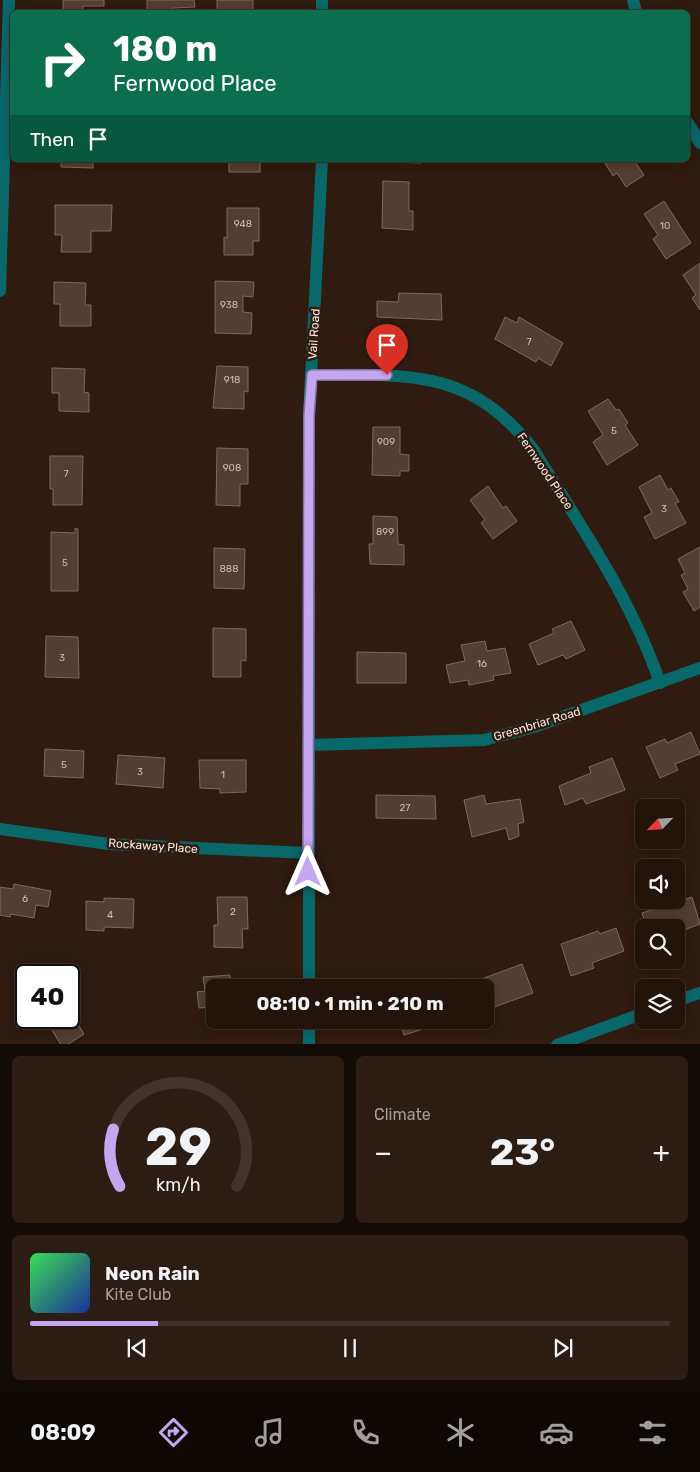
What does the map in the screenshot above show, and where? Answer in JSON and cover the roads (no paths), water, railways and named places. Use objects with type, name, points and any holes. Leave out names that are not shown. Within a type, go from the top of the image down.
[{"type":"street","points":[[0,291],[10,69],[9,0]]},
{"type":"street","points":[[690,126],[700,143]]},
{"type":"street","name":"Vail Road","points":[[309,979],[309,416],[322,162]]},
{"type":"street","name":"Fernwood Place","points":[[312,375],[406,375],[432,379],[456,387],[500,413],[533,449],[614,580],[648,648],[660,683]]},
{"type":"street","name":"Greenbriar Road","points":[[308,745],[484,740],[534,727],[700,668]]},
{"type":"street","name":"Rockaway Place","points":[[0,829],[109,844],[308,853]]},
{"type":"street","points":[[685,998],[700,993]]},
{"type":"street","points":[[557,1044],[635,1016]]},
{"type":"street","points":[[309,1029],[309,1044]]}]
